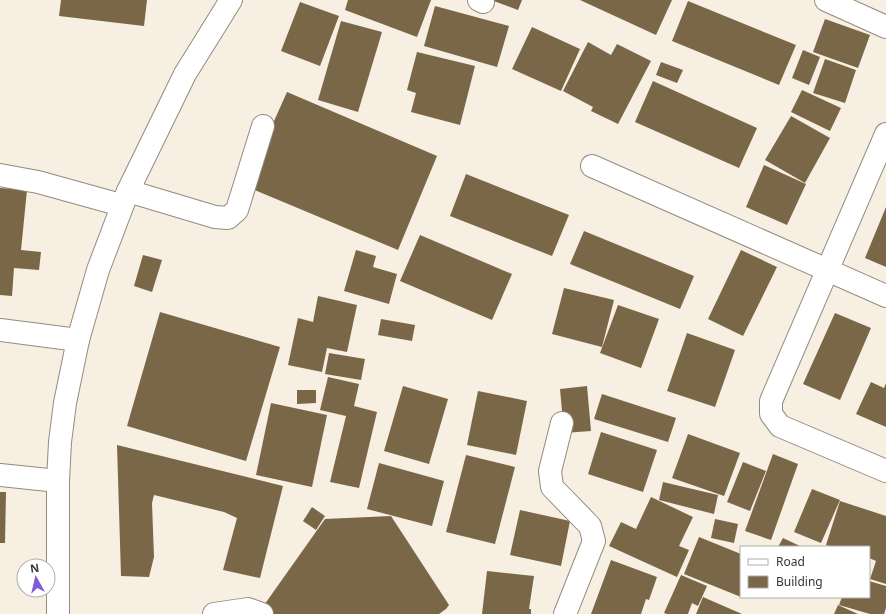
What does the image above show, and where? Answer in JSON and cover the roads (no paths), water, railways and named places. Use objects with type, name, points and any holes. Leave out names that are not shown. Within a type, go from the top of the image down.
[{"type":"street","points":[[58,614],[58,481],[65,403],[78,340],[98,270],[124,198],[185,74],[231,0]]},
{"type":"street","points":[[826,0],[886,27]]},
{"type":"street","points":[[0,175],[124,198],[215,217],[228,218],[237,210],[263,126]]},
{"type":"street","points":[[886,134],[771,401],[771,414],[780,426],[886,471]]},
{"type":"street","points":[[592,166],[886,296]]},
{"type":"street","points":[[0,330],[78,340]]},
{"type":"street","points":[[562,423],[550,470],[552,487],[590,526],[594,540],[565,614]]},
{"type":"street","points":[[0,475],[58,481]]},
{"type":"street","points":[[214,614],[248,609],[262,614]]}]
